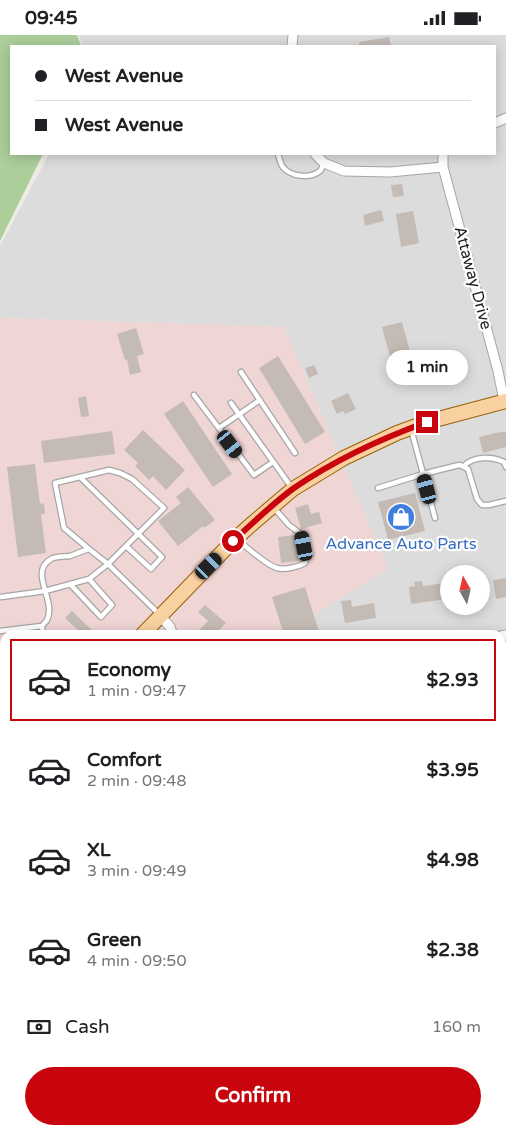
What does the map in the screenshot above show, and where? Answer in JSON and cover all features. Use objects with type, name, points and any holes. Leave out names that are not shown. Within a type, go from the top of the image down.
[{"type":"main road","points":[[146,630],[236,539],[293,489],[344,458],[397,433],[427,422],[505,401]]},
{"type":"street","points":[[316,155],[324,163],[344,171],[390,172],[443,167]]},
{"type":"street","name":"Attaway Drive","points":[[443,155],[443,167],[505,401]]},
{"type":"street","points":[[160,615],[171,630]]},
{"type":"lane","points":[[278,155],[283,167],[291,173],[300,176],[310,175],[320,170],[324,163]]},
{"type":"lane","points":[[241,372],[295,453]]},
{"type":"lane","points":[[194,395],[254,475],[273,462]]},
{"type":"lane","points":[[219,428],[260,400]]},
{"type":"lane","points":[[231,403],[293,489]]},
{"type":"lane","points":[[410,428],[435,518]]},
{"type":"lane","points":[[464,466],[470,460],[494,458],[504,462],[506,467]]},
{"type":"lane","points":[[378,488],[460,465],[468,469],[477,499],[482,505],[506,501]]},
{"type":"lane","points":[[1,597],[45,591],[89,579],[108,564],[164,508],[132,479],[108,470],[55,483],[64,528],[108,564],[160,615]]},
{"type":"lane","points":[[80,477],[162,557],[151,569],[126,546]]},
{"type":"lane","points":[[236,539],[253,553],[277,568],[283,569],[300,566],[305,563],[306,559],[301,534],[288,525],[272,506]]},
{"type":"lane","points":[[8,630],[42,626],[47,620],[49,608],[41,574],[43,566],[52,558],[70,556],[88,549]]},
{"type":"lane","points":[[70,584],[101,617],[112,605],[89,579]]},
{"type":"lane","points":[[42,626],[42,630]]},
{"type":"shaded area","points":[[79,35],[506,35],[506,630],[289,630],[388,569],[284,327],[0,318],[0,246],[48,155],[496,155],[496,45],[82,45]]},
{"type":"shaded area","points":[[0,318],[284,327],[388,569],[289,630],[0,630]]},
{"type":"green space","points":[[0,35],[77,35],[81,45],[10,45],[10,155],[43,155],[0,241]]},
{"type":"building","points":[[389,37],[391,45],[359,45],[359,42]]},
{"type":"building","points":[[402,184],[404,196],[393,197],[391,185]]},
{"type":"building","points":[[381,210],[384,221],[365,226],[363,215]]},
{"type":"building","points":[[413,211],[419,243],[401,247],[396,214]]},
{"type":"building","points":[[402,322],[412,359],[392,364],[382,327]]},
{"type":"building","points":[[136,328],[144,354],[137,356],[141,372],[130,375],[127,359],[125,360],[117,334]]},
{"type":"building","points":[[278,356],[325,432],[305,444],[259,368]]},
{"type":"building","points":[[314,365],[318,374],[309,378],[305,368]]},
{"type":"building","points":[[348,393],[356,409],[345,414],[343,411],[337,414],[331,401]]},
{"type":"building","points":[[86,396],[89,416],[81,417],[78,398]]},
{"type":"building","points":[[183,401],[232,474],[213,487],[164,414]]},
{"type":"building","points":[[143,430],[185,470],[166,490],[153,476],[149,480],[135,466],[138,463],[124,450]]},
{"type":"building","points":[[112,431],[115,454],[44,463],[41,441]]},
{"type":"building","points":[[506,432],[506,447],[483,453],[479,437]]},
{"type":"building","points":[[35,464],[40,504],[44,503],[45,514],[41,514],[46,553],[18,557],[7,467]]},
{"type":"building","points":[[188,487],[215,520],[204,528],[203,526],[178,546],[158,521],[181,503],[176,497]]},
{"type":"building","name":"Advance Auto Parts","points":[[415,493],[425,531],[388,540],[378,502]]},
{"type":"building","points":[[308,504],[311,514],[319,512],[322,523],[301,529],[295,508]]},
{"type":"building","points":[[296,535],[299,561],[281,563],[278,537]]},
{"type":"building","points":[[506,578],[506,597],[496,599],[493,580]]},
{"type":"building","points":[[422,581],[423,586],[440,584],[440,600],[411,604],[409,587],[415,586],[414,582]]},
{"type":"building","points":[[305,587],[318,630],[282,630],[272,597]]},
{"type":"building","points":[[351,600],[352,607],[374,603],[376,618],[345,623],[341,601]]},
{"type":"building","points":[[205,605],[226,623],[219,630],[199,630],[208,621],[198,612]]},
{"type":"building","points":[[72,611],[92,630],[78,630],[65,618]]},
{"type":"place","name":"Advance Auto Parts","points":[[401,517]]},
{"type":"route","points":[[233,541],[293,489],[323,470],[367,446],[427,422]]}]
